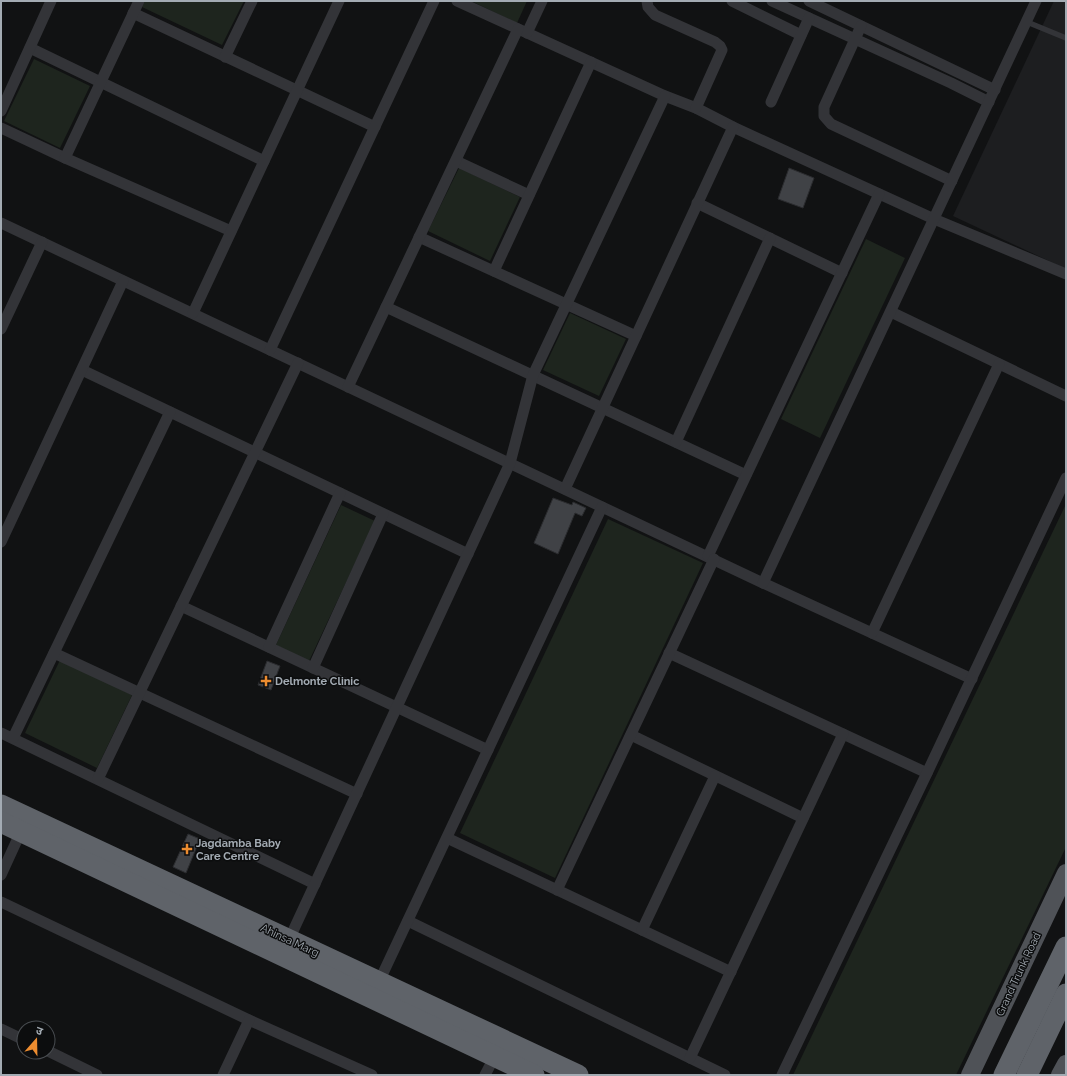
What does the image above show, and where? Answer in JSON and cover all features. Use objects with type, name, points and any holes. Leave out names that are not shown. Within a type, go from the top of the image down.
[{"type":"highway","name":"Ahinsa Marg","points":[[1,805],[24,824],[375,990],[499,1048],[578,1075]]},
{"type":"highway","name":"Ahinsa Marg","points":[[1,822],[24,824]]},
{"type":"highway","points":[[1004,1075],[1066,947]]},
{"type":"highway","points":[[1027,1075],[1066,994]]},
{"type":"highway","name":"Ahinsa Marg","points":[[499,1048],[534,1075]]},
{"type":"main road","name":"Grand Trunk Road","points":[[970,1075],[1066,873]]},
{"type":"main road","points":[[1060,1075],[1066,1064]]},
{"type":"street","points":[[1,111],[51,1]]},
{"type":"street","points":[[65,158],[139,1]]},
{"type":"street","points":[[225,57],[252,1]]},
{"type":"street","points":[[193,313],[339,1]]},
{"type":"street","points":[[270,350],[434,1]]},
{"type":"street","points":[[457,1],[665,96],[696,108],[733,127],[934,219],[1066,274]]},
{"type":"street","points":[[348,386],[456,161],[523,31],[542,1]]},
{"type":"street","points":[[647,1],[648,6],[655,15],[715,42],[722,50],[696,108]]},
{"type":"street","points":[[732,1],[802,35]]},
{"type":"street","points":[[772,1],[951,83],[988,102]]},
{"type":"street","points":[[809,1],[995,90]]},
{"type":"street","points":[[763,583],[1036,1]]},
{"type":"street","points":[[133,13],[375,127]]},
{"type":"street","points":[[771,102],[809,18]]},
{"type":"street","points":[[861,26],[824,106],[824,116],[832,124],[952,181]]},
{"type":"street","points":[[30,48],[264,161]]},
{"type":"street","points":[[494,271],[591,62]]},
{"type":"street","points":[[286,947],[510,463],[533,375],[665,96]]},
{"type":"street","points":[[565,489],[733,127]]},
{"type":"street","points":[[1,128],[65,158],[231,231]]},
{"type":"street","points":[[456,161],[529,195]]},
{"type":"street","points":[[557,890],[669,653],[746,475],[880,194]]},
{"type":"street","points":[[697,203],[842,273]]},
{"type":"street","points":[[1,223],[763,583],[972,678]]},
{"type":"street","points":[[419,237],[636,336]]},
{"type":"street","points":[[676,442],[770,238]]},
{"type":"street","points":[[1,329],[42,242]]},
{"type":"street","points":[[1,542],[123,281]]},
{"type":"street","points":[[386,306],[746,475]]},
{"type":"street","points":[[891,312],[1066,396]]},
{"type":"street","points":[[98,780],[298,363]]},
{"type":"street","points":[[872,633],[999,364]]},
{"type":"street","points":[[82,370],[468,554]]},
{"type":"street","points":[[13,738],[170,412]]},
{"type":"street","points":[[782,1075],[927,773],[1066,478]]},
{"type":"street","points":[[269,647],[340,493]]},
{"type":"street","points":[[375,990],[602,507]]},
{"type":"street","points":[[313,668],[383,514]]},
{"type":"street","points":[[181,606],[488,750]]},
{"type":"street","points":[[54,653],[357,794]]},
{"type":"street","points":[[669,653],[927,773]]},
{"type":"street","points":[[1,733],[315,884]]},
{"type":"street","points":[[690,1058],[842,734]]},
{"type":"street","points":[[631,735],[803,818]]},
{"type":"street","points":[[642,930],[715,776]]},
{"type":"street","points":[[1,875],[24,824]]},
{"type":"street","points":[[447,838],[731,972]]},
{"type":"street","points":[[1,902],[249,1020],[372,1075]]},
{"type":"street","points":[[408,921],[725,1075]]},
{"type":"street","points":[[223,1075],[249,1020]]},
{"type":"street","points":[[1,1029],[16,1036]]},
{"type":"street","points":[[485,1075],[499,1048]]},
{"type":"street","points":[[56,1055],[97,1075]]},
{"type":"lane","points":[[1027,22],[1066,38]]},
{"type":"shaded area","points":[[145,1],[244,1],[222,45],[142,7]]},
{"type":"shaded area","points":[[471,1],[527,1],[517,23]]},
{"type":"shaded area","points":[[1054,1],[1066,1],[1066,269],[953,216]]},
{"type":"shaded area","points":[[34,59],[90,86],[60,148],[4,121]]},
{"type":"shaded area","points":[[459,168],[520,197],[490,261],[428,231]]},
{"type":"shaded area","points":[[866,239],[905,258],[820,438],[781,419]]},
{"type":"shaded area","points":[[570,313],[626,339],[599,396],[543,370]]},
{"type":"shaded area","points":[[1066,504],[1066,847],[956,1075],[793,1075]]},
{"type":"shaded area","points":[[341,505],[375,521],[309,661],[276,645]]},
{"type":"shaded area","points":[[608,519],[703,563],[555,878],[460,833]]},
{"type":"shaded area","points":[[60,660],[132,695],[97,768],[25,733]]},
{"type":"building","points":[[789,168],[814,178],[803,208],[778,199]]},
{"type":"building","points":[[553,498],[572,505],[573,502],[586,508],[582,516],[575,513],[558,554],[534,543]]},
{"type":"building","points":[[267,661],[280,666],[271,690],[258,685]]},
{"type":"building","points":[[188,834],[200,839],[186,873],[173,867]]},
{"type":"place","name":"Delmonte Clinic","points":[[266,681]]},
{"type":"place","name":"Jagdamba Baby Care Centre","points":[[187,849]]}]
